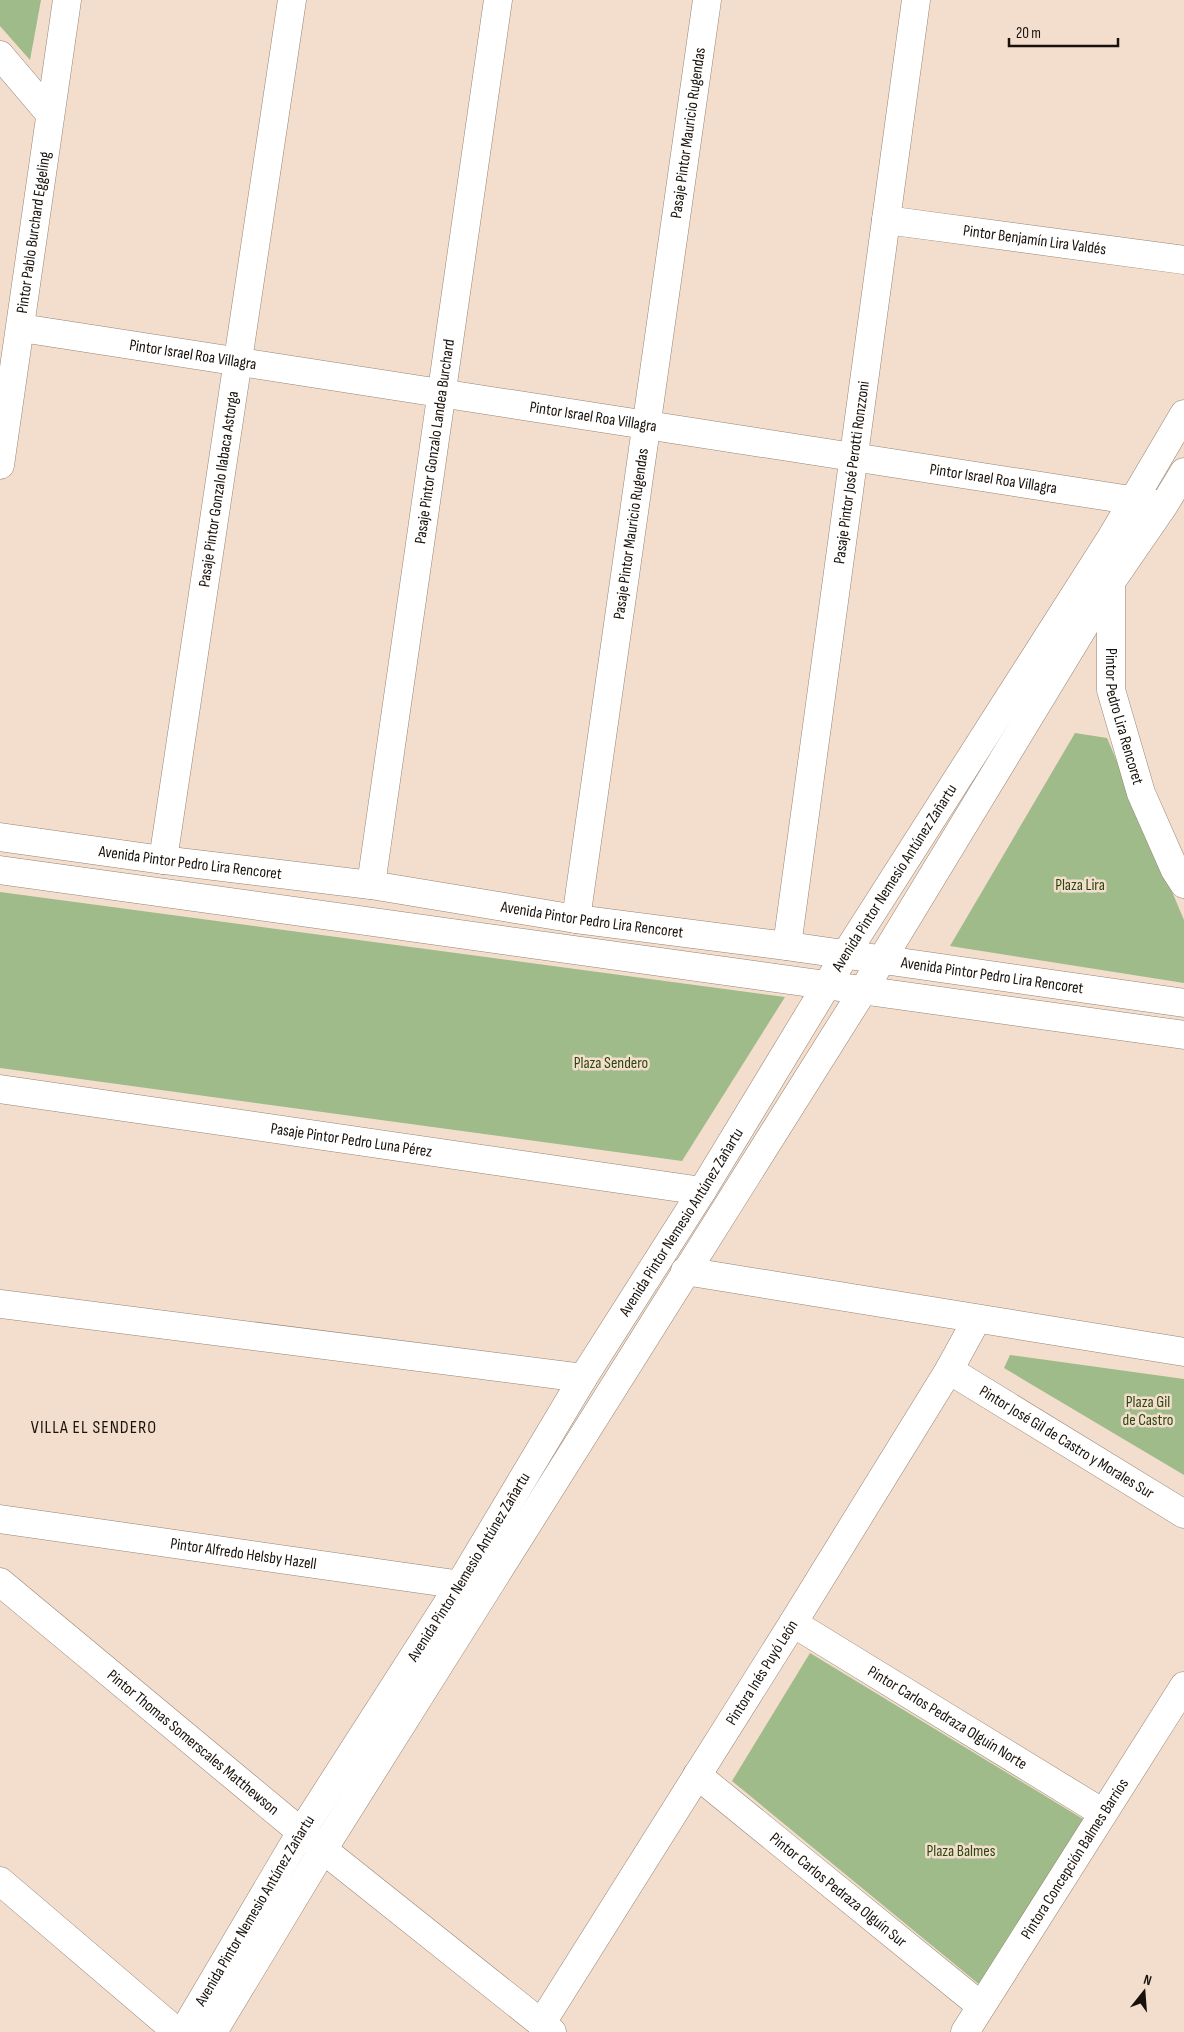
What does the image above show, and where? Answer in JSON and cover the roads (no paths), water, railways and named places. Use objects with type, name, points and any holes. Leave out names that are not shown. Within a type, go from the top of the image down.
[{"type":"street","name":"Pintor Pablo Burchard Eggeling","points":[[0,466],[4,401],[21,328],[67,0]]},
{"type":"street","name":"Pasaje Pintor Gonzalo Ilabaca Astorga","points":[[163,860],[292,0]]},
{"type":"street","name":"Pasaje Pintor Gonzalo Landea Burchard","points":[[371,885],[498,0]]},
{"type":"street","name":"Pasaje Pintor Mauricio Rugendas","points":[[576,919],[707,0]]},
{"type":"street","name":"Pasaje Pintor José Perotti Ronzzoni","points":[[787,946],[916,0]]},
{"type":"street","points":[[0,55],[50,114]]},
{"type":"street","name":"Pintor Benjamín Lira Valdés","points":[[886,220],[1184,260]]},
{"type":"street","name":"Pintor Israel Roa Villagra","points":[[21,328],[1164,505]]},
{"type":"street","name":"Avenida Pintor Nemesio Antúnez Zañartu","points":[[183,2032],[301,1832],[460,1584],[583,1378],[702,1191],[845,955],[1111,538],[1184,414]]},
{"type":"street","name":"Avenida Pintor Nemesio Antúnez Zañartu","points":[[213,2032],[324,1848],[864,989],[880,959],[1112,582],[1184,472]]},
{"type":"street","name":"Pintor Pedro Lira Rencoret","points":[[1111,538],[1112,690],[1140,793],[1175,870],[1184,884]]},
{"type":"street","name":"Avenida Pintor Pedro Lira Rencoret","points":[[0,837],[163,860],[371,885],[576,919],[787,946],[1184,1003]]},
{"type":"street","name":"Avenida Pintor Pedro Lira Rencoret","points":[[0,870],[1184,1035]]},
{"type":"street","name":"Pasaje Pintor Pedro Luna Pérez","points":[[0,1089],[702,1191]]},
{"type":"street","points":[[685,1271],[1184,1352]]},
{"type":"street","points":[[0,1304],[583,1378]]},
{"type":"street","name":"Pintora Inés Puyó León","points":[[546,2028],[697,1775],[949,1370],[976,1319]]},
{"type":"street","name":"Pintor José Gil de Castro y Morales Sur","points":[[949,1370],[1184,1514]]},
{"type":"street","name":"Pintor Alfredo Helsby Hazell","points":[[0,1519],[487,1588]]},
{"type":"street","name":"Pintor Thomas Somerscales Matthewson","points":[[0,1582],[301,1832],[324,1848],[546,2028]]},
{"type":"street","name":"Pintor Carlos Pedraza Olguín Norte","points":[[793,1623],[1103,1813]]},
{"type":"street","name":"Pintora Concepción Balmes Barrios","points":[[965,2032],[1184,1686]]},
{"type":"street","name":"Pintor Carlos Pedraza Olguín Sur","points":[[697,1775],[981,2006]]},
{"type":"street","points":[[0,1881],[178,2032]]},
{"type":"district","name":"VILLA EL SENDERO","points":[[94,1427]]},
{"type":"park label","name":"Plaza Lira","points":[[1080,885]]},
{"type":"park label","name":"Plaza Sendero","points":[[611,1063]]},
{"type":"park label","name":"Plaza Gil de Castro","points":[[1148,1411]]},
{"type":"park label","name":"Plaza Balmes","points":[[961,1851]]}]
